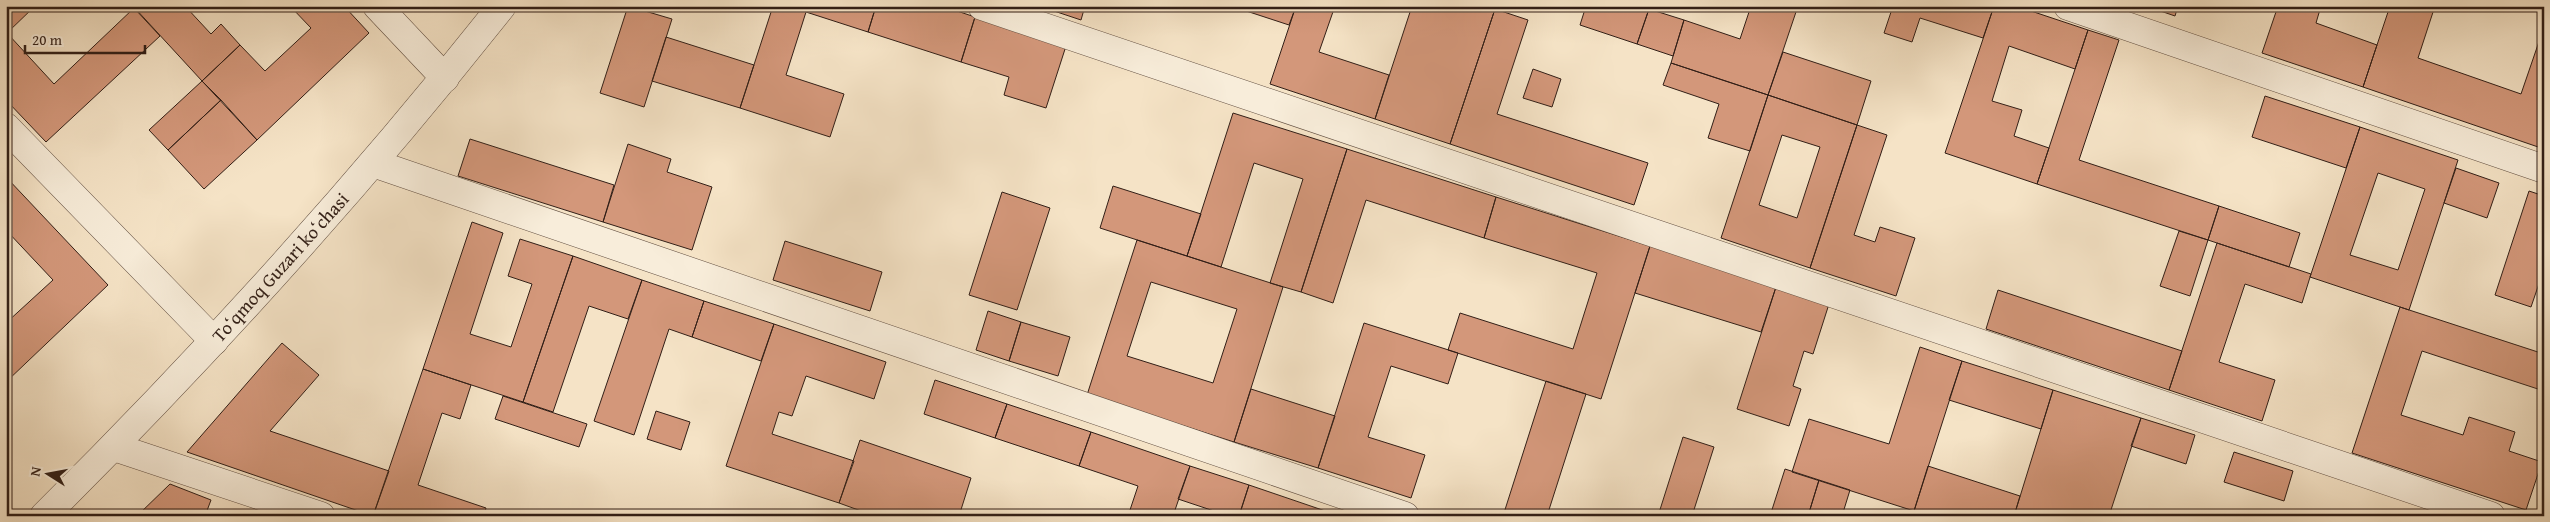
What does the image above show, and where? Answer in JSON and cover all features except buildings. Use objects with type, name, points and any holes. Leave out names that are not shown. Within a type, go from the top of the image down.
[{"type":"street","points":[[377,6],[445,78]]},
{"type":"street","name":"Toʻqmoq Guzari koʻchasi","points":[[44,516],[214,341],[373,163],[445,78],[502,6]]},
{"type":"street","points":[[982,6],[2491,516]]},
{"type":"street","points":[[2068,6],[2544,169]]},
{"type":"street","points":[[6,128],[214,341]]},
{"type":"street","points":[[373,163],[1404,516]]},
{"type":"street","points":[[114,446],[321,516]]}]
